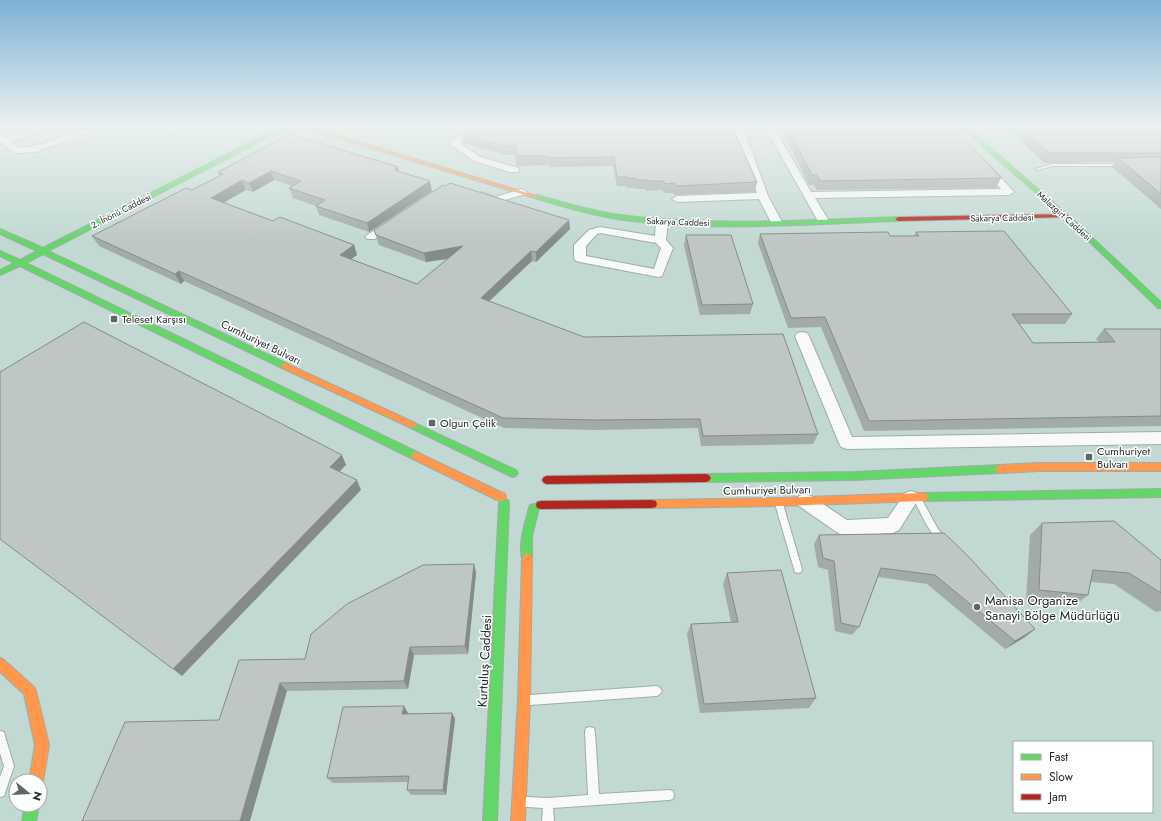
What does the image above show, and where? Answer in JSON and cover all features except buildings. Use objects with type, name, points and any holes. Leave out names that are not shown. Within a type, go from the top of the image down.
[{"type":"main road","name":"2. İnönü Caddesi","points":[[0,273],[211,165]]},
{"type":"main road","name":"Sakarya Caddesi","points":[[435,165],[582,210],[608,216],[662,222],[776,222],[1066,216]]},
{"type":"main road","name":"Malazgirt Caddesi","points":[[1007,165],[1066,216],[1161,306]]},
{"type":"main road","name":"Cumhuriyet Bulvarı","points":[[0,231],[510,476]]},
{"type":"main road","points":[[0,253],[505,502]]},
{"type":"main road","name":"Cumhuriyet Bulvarı","points":[[533,508],[547,484],[854,476],[1040,467],[1161,467]]},
{"type":"main road","name":"Kurtuluş Caddesi","points":[[490,821],[505,502],[500,490],[510,476]]},
{"type":"main road","name":"Cumhuriyet Bulvarı","points":[[533,508],[1161,492]]},
{"type":"main road","points":[[518,821],[524,700],[527,536],[533,508]]},
{"type":"main road","points":[[0,664],[30,691],[42,745],[37,773]]},
{"type":"street","points":[[495,184],[514,170],[497,165]]},
{"type":"street","points":[[752,165],[763,196],[776,222]]},
{"type":"street","points":[[791,165],[823,221]]},
{"type":"street","points":[[808,195],[1009,192],[985,165]]},
{"type":"street","points":[[472,192],[494,200],[522,192]]},
{"type":"street","points":[[677,199],[763,196]]},
{"type":"street","points":[[372,237],[404,215]]},
{"type":"street","points":[[660,240],[600,230],[592,232],[580,245],[580,258],[658,273],[667,248],[660,240],[662,222]]},
{"type":"street","points":[[802,336],[847,443],[1161,438]]},
{"type":"street","points":[[805,502],[844,528],[893,525],[914,498]]},
{"type":"lane","points":[[1037,169],[1052,165]]},
{"type":"lane","points":[[914,498],[935,532],[951,548]]},
{"type":"lane","points":[[778,502],[798,569]]},
{"type":"lane","points":[[524,700],[657,691]]},
{"type":"lane","points":[[590,732],[594,798]]},
{"type":"lane","points":[[0,736],[9,766],[0,792]]},
{"type":"lane","points":[[519,802],[548,802],[594,798],[669,795]]},
{"type":"lane","points":[[548,802],[548,821]]},
{"type":"shaded area","points":[[0,165],[1161,165],[1161,821],[0,821]]},
{"type":"traffic: fast","points":[[0,273],[210,165]]},
{"type":"traffic: fast","points":[[1007,165],[1066,216],[1161,306]]},
{"type":"traffic: fast","points":[[537,197],[575,208],[613,216],[684,223],[756,224],[898,219]]},
{"type":"traffic: fast","points":[[0,231],[285,366]]},
{"type":"traffic: fast","points":[[0,253],[416,456]]},
{"type":"traffic: fast","points":[[412,425],[513,473]]},
{"type":"traffic: fast","points":[[706,478],[854,476],[1000,469]]},
{"type":"traffic: fast","points":[[923,497],[1161,493]]},
{"type":"traffic: fast","points":[[490,821],[504,503]]},
{"type":"traffic: fast","points":[[527,558],[527,536],[534,508]]},
{"type":"traffic: fast","points":[[29,821],[30,813]]},
{"type":"traffic: slow","points":[[431,165],[537,197]]},
{"type":"traffic: slow","points":[[285,366],[412,425]]},
{"type":"traffic: slow","points":[[416,456],[501,497]]},
{"type":"traffic: slow","points":[[1000,469],[1040,467],[1161,467]]},
{"type":"traffic: slow","points":[[652,504],[778,502],[923,497]]},
{"type":"traffic: slow","points":[[518,821],[524,700],[527,558]]},
{"type":"traffic: slow","points":[[0,664],[30,691],[42,745],[37,773]]},
{"type":"traffic: jam","points":[[898,219],[1066,216]]},
{"type":"traffic: jam","points":[[547,480],[706,478]]},
{"type":"traffic: jam","points":[[541,505],[652,504]]},
{"type":"place","name":"Teleset Karşısı","points":[[114,319]]},
{"type":"place","name":"Olgun Çelik","points":[[432,423]]},
{"type":"place","name":"Cumhuriyet Bulvarı","points":[[1089,457]]},
{"type":"place","name":"Manisa Organize Sanayi Bölge Müdürlüğü","points":[[977,607]]}]
